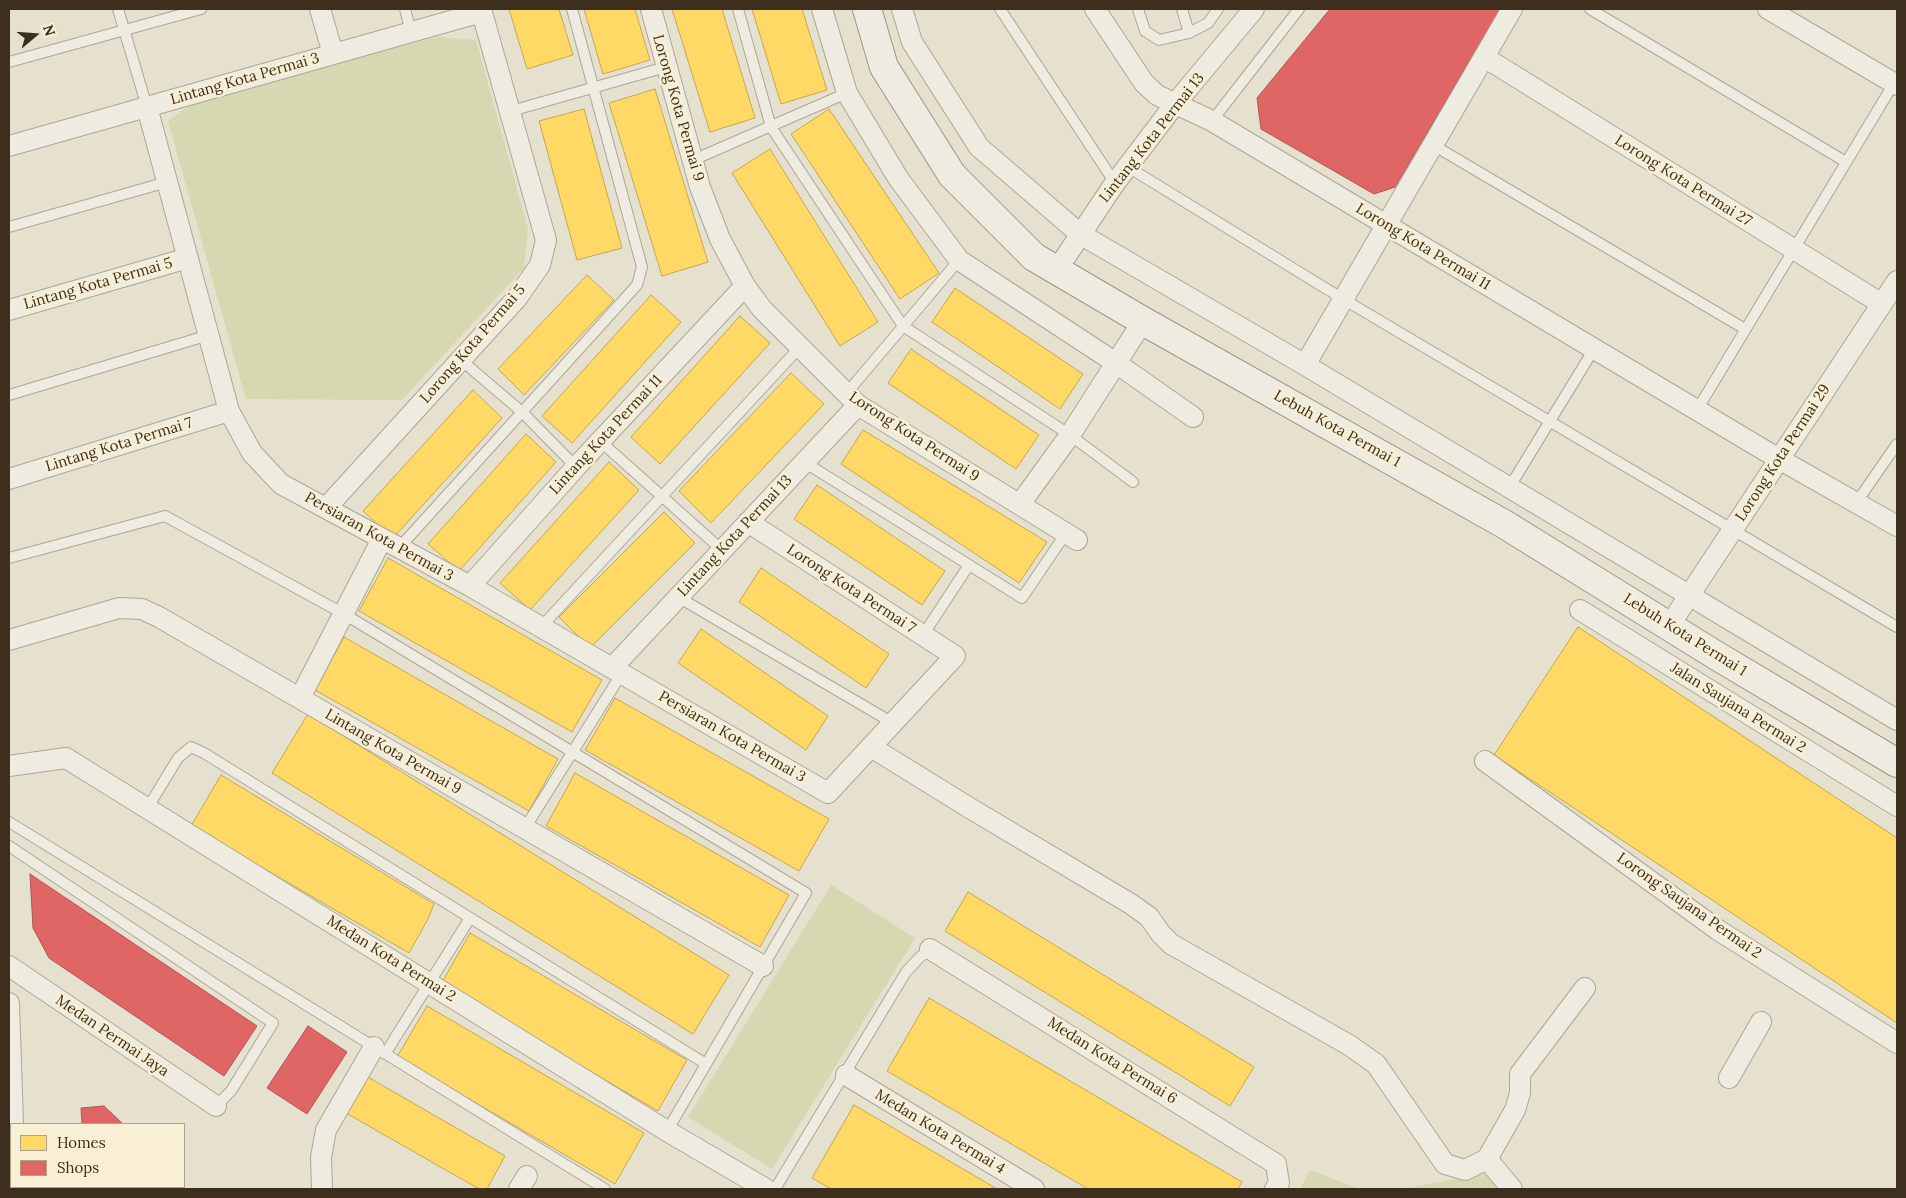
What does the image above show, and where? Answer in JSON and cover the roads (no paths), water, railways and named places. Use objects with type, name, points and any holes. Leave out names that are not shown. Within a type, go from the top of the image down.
[{"type":"street","points":[[320,9],[333,54]]},
{"type":"street","name":"Lorong Kota Permai 9","points":[[650,9],[700,188],[720,239],[745,286],[762,309],[852,399],[1071,537]]},
{"type":"street","points":[[822,9],[847,93],[898,178],[959,260],[1116,363],[1193,417]]},
{"type":"street","name":"Lebuh Kota Permai 1","points":[[867,9],[884,66],[952,175],[1034,257],[1143,321],[1504,524],[1897,763]]},
{"type":"street","points":[[902,9],[912,42],[979,146],[1080,234],[1304,365],[1897,720]]},
{"type":"street","name":"Lorong Kota Permai 11","points":[[1095,9],[1144,83],[1157,95],[1212,121],[1697,410],[1897,526]]},
{"type":"street","name":"Lintang Kota Permai 13","points":[[1056,271],[1115,183],[1176,104],[1254,9]]},
{"type":"street","points":[[1304,365],[1512,9]]},
{"type":"street","name":"Lintang Kota Permai 3","points":[[9,146],[411,32],[482,10]]},
{"type":"street","name":"Lorong Kota Permai 5","points":[[326,508],[517,298],[540,265],[546,240],[482,10]]},
{"type":"street","points":[[1782,12],[1896,84]]},
{"type":"street","name":"Lorong Kota Permai 27","points":[[1484,57],[1882,304]]},
{"type":"street","name":"Persiaran Kota Permai 3","points":[[147,107],[229,411],[252,453],[281,484],[541,626],[828,793],[871,747]]},
{"type":"street","name":"Lintang Kota Permai 5","points":[[9,310],[188,258]]},
{"type":"street","name":"Lorong Kota Permai 29","points":[[1670,626],[1897,281]]},
{"type":"street","name":"Lintang Kota Permai 11","points":[[470,586],[576,467],[745,286]]},
{"type":"street","points":[[1020,504],[1070,435],[1143,321]]},
{"type":"street","name":"Lintang Kota Permai 13","points":[[617,670],[678,597],[804,462],[852,399]]},
{"type":"street","name":"Lintang Kota Permai 7","points":[[9,479],[229,411]]},
{"type":"street","name":"Lorong Kota Permai 7","points":[[748,522],[955,656],[893,723]]},
{"type":"street","points":[[300,698],[344,614],[390,544]]},
{"type":"street","name":"Lintang Kota Permai 9","points":[[9,640],[119,608],[142,609],[300,698],[763,966]]},
{"type":"street","name":"Jalan Saujana Permai 2","points":[[1580,610],[1897,806]]},
{"type":"street","points":[[893,723],[871,747],[1131,904],[1150,917],[1161,934],[1171,944],[1349,1045],[1376,1064],[1445,1164],[1465,1170],[1487,1159],[1515,1110],[1520,1093],[1520,1074],[1585,988]]},
{"type":"street","name":"Medan Kota Permai 2","points":[[9,766],[66,758],[667,1131],[766,1189]]},
{"type":"street","name":"Lorong Saujana Permai 2","points":[[1485,761],[1718,930],[1897,1043]]},
{"type":"street","name":"Medan Kota Permai 6","points":[[930,949],[1276,1164],[1277,1186]]},
{"type":"street","name":"Medan Permai Jaya","points":[[9,966],[216,1106]]},
{"type":"street","points":[[9,1004],[13,1123]]},
{"type":"street","points":[[1729,1078],[1761,1022]]},
{"type":"street","points":[[322,1189],[321,1157],[326,1130],[379,1051]]},
{"type":"street","name":"Medan Kota Permai 4","points":[[846,1075],[1034,1189]]},
{"type":"street","points":[[1487,1159],[1512,1189]]},
{"type":"lane","points":[[118,9],[147,107]]},
{"type":"lane","points":[[9,62],[202,9]]},
{"type":"lane","points":[[405,9],[411,32]]},
{"type":"lane","points":[[390,544],[522,412],[637,285],[642,267],[572,9]]},
{"type":"lane","points":[[738,9],[770,127],[903,326],[1070,435],[1133,482]]},
{"type":"lane","points":[[1000,9],[1115,183]]},
{"type":"lane","points":[[1138,9],[1145,30],[1159,40],[1189,33],[1208,23],[1218,9]]},
{"type":"lane","points":[[1182,9],[1189,33]]},
{"type":"lane","points":[[1212,121],[1299,9]]},
{"type":"lane","points":[[1590,9],[1846,162]]},
{"type":"lane","points":[[510,111],[666,67]]},
{"type":"lane","points":[[1697,410],[1846,162],[1896,84]]},
{"type":"lane","points":[[693,160],[847,93]]},
{"type":"lane","points":[[1433,145],[1746,328]]},
{"type":"lane","points":[[1128,167],[1343,299],[1897,627]]},
{"type":"lane","points":[[9,227],[167,182]]},
{"type":"lane","points":[[852,399],[903,326],[959,260]]},
{"type":"lane","points":[[9,395],[209,335]]},
{"type":"lane","points":[[541,626],[800,347]]},
{"type":"lane","points":[[1509,488],[1594,349]]},
{"type":"lane","points":[[461,360],[522,412],[576,467]]},
{"type":"lane","points":[[600,441],[722,550]]},
{"type":"lane","points":[[1856,503],[1897,444]]},
{"type":"lane","points":[[804,462],[1022,598],[1071,537]]},
{"type":"lane","points":[[9,558],[165,516],[344,614],[806,893],[667,1131]]},
{"type":"lane","points":[[923,635],[969,565]]},
{"type":"lane","points":[[678,597],[893,723]]},
{"type":"lane","points":[[525,828],[572,753],[617,670]]},
{"type":"lane","points":[[147,809],[178,758],[191,747],[204,753],[706,1064]]},
{"type":"lane","points":[[9,822],[605,1189]]},
{"type":"lane","points":[[9,846],[273,1023],[231,1091],[216,1106]]},
{"type":"lane","points":[[379,1051],[428,983],[470,918]]},
{"type":"lane","points":[[775,1189],[846,1075],[906,972],[930,949]]}]
